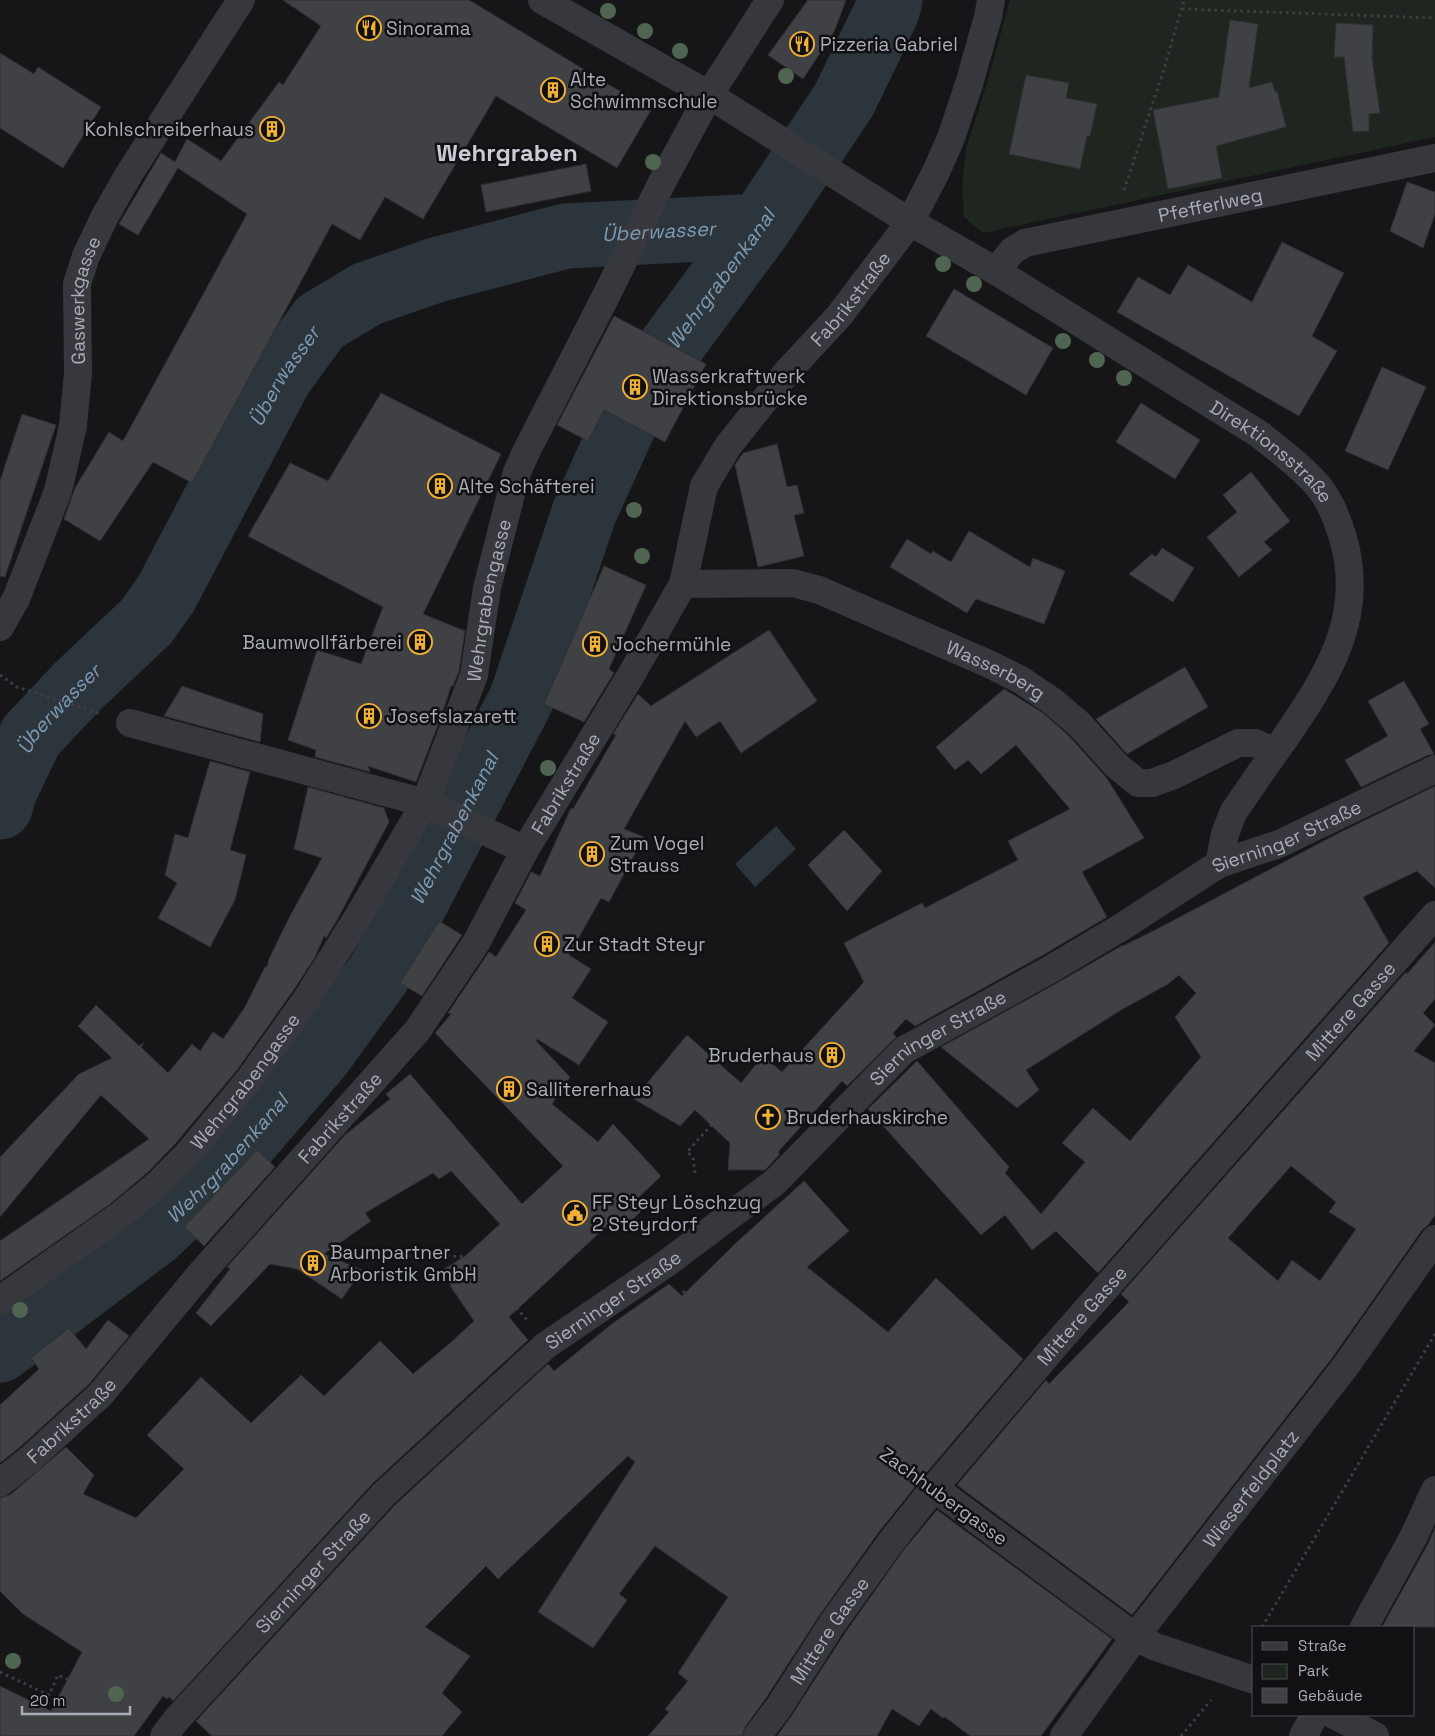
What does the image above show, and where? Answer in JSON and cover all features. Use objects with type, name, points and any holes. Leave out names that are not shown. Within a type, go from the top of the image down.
[{"type":"street","name":"Gaswerkgasse","points":[[0,627],[20,591],[58,491],[73,426],[78,373],[77,284],[86,256],[105,216],[129,174],[241,0]]},
{"type":"street","points":[[542,0],[709,95],[770,0]]},
{"type":"street","name":"Fabrikstraße","points":[[0,1483],[30,1459],[100,1395],[256,1211],[417,1031],[476,943],[514,844],[631,675],[684,584],[704,486],[728,446],[787,372],[839,316],[910,222],[951,138],[969,84],[991,0]]},
{"type":"street","name":"Direktionsstraße","points":[[709,95],[910,222],[996,271],[1258,434],[1296,462],[1320,488],[1337,520],[1348,557],[1350,590],[1345,625],[1334,659],[1316,693],[1233,813],[1224,834],[1219,864]]},
{"type":"street","name":"Wehrgrabengasse","points":[[0,1300],[119,1216],[158,1184],[187,1155],[249,1080],[308,997],[431,805],[474,675],[487,588],[517,472],[662,182],[709,95]]},
{"type":"street","name":"Pfefferlweg","points":[[996,271],[1012,251],[1025,243],[1435,158]]},
{"type":"street","name":"Wasserberg","points":[[684,584],[793,583],[819,590],[874,613],[1021,680],[1052,701],[1079,724],[1116,765],[1138,783],[1152,783],[1174,775],[1238,743],[1255,743],[1275,752]]},
{"type":"street","points":[[130,723],[431,805],[514,844]]},
{"type":"street","name":"Sierninger Straße","points":[[173,1733],[384,1494],[545,1346],[660,1268],[775,1182],[904,1050],[1051,969],[1120,928],[1219,864],[1279,844],[1435,769]]},
{"type":"street","name":"Mittere Gasse","points":[[757,1736],[832,1624],[885,1550],[934,1488],[1059,1341],[1435,915]]},
{"type":"street","name":"Wieserfeldplatz","points":[[1064,1736],[1135,1637],[1345,1367],[1435,1240]]},
{"type":"street","name":"Zachhubergasse","points":[[934,1488],[1135,1637],[1252,1679]]},
{"type":"street","points":[[1365,1626],[1414,1536],[1435,1490]]},
{"type":"street","points":[[1303,1736],[1314,1716]]},
{"type":"street","points":[[1336,1716],[1375,1736]]},
{"type":"path","points":[[1118,224],[1124,190],[1165,66],[1184,0]]},
{"type":"path","points":[[1182,10],[1435,18]]},
{"type":"path","points":[[0,675],[17,687],[130,723]]},
{"type":"path","points":[[695,1173],[693,1157],[687,1152],[742,1091]]},
{"type":"path","points":[[256,1211],[264,1218],[335,1253],[372,1259],[428,1255],[466,1257],[480,1266],[520,1310]]},
{"type":"path","name":"Zachhubergasse","points":[[660,1268],[721,1327],[911,1474],[934,1488]]},
{"type":"path","points":[[1263,1626],[1435,1334]]},
{"type":"path","points":[[0,1672],[49,1696],[58,1675],[173,1733]]},
{"type":"green space","points":[[1010,0],[1435,0],[1435,137],[983,233],[964,217],[962,188],[966,149]]},
{"type":"shaded area","points":[[776,826],[796,849],[755,887],[735,864]]},
{"type":"building","points":[[283,0],[469,0],[651,110],[617,168],[496,96],[423,219],[385,197],[360,240],[332,224],[192,483],[153,462],[100,541],[64,519],[75,488],[109,432],[123,441],[247,214],[178,168],[138,235],[119,224],[161,153],[175,162],[187,139],[221,161],[279,82],[283,85],[321,26]]},
{"type":"building","name":"Pizzeria Gabriel","points":[[808,0],[846,0],[834,32],[803,79],[768,55]]},
{"type":"building","points":[[1230,20],[1258,24],[1249,88],[1272,82],[1275,92],[1277,91],[1286,127],[1216,146],[1222,178],[1168,189],[1153,110],[1219,97]]},
{"type":"building","points":[[1336,23],[1373,25],[1372,59],[1380,113],[1369,114],[1369,131],[1353,132],[1344,57],[1334,57]]},
{"type":"building","points":[[0,53],[34,74],[38,67],[101,107],[63,168],[0,128]]},
{"type":"building","points":[[1026,75],[1069,83],[1066,98],[1097,104],[1090,136],[1087,136],[1080,169],[1009,154]]},
{"type":"building","points":[[586,164],[591,191],[486,212],[481,185]]},
{"type":"building","points":[[1407,182],[1435,192],[1435,214],[1423,248],[1390,231]]},
{"type":"building","points":[[1282,242],[1344,273],[1312,336],[1337,351],[1299,416],[1117,312],[1138,277],[1170,295],[1188,265],[1252,302]]},
{"type":"building","points":[[954,289],[1053,348],[1026,395],[926,336]]},
{"type":"building","name":"Wasserkraftwerk Direktionsbrücke","points":[[614,316],[706,364],[665,442],[604,410],[588,441],[557,425]]},
{"type":"building","points":[[1382,367],[1426,387],[1388,470],[1345,451]]},
{"type":"building","points":[[381,393],[501,454],[423,614],[465,631],[459,671],[453,686],[451,686],[416,782],[368,766],[370,772],[315,757],[316,750],[288,740],[317,650],[361,664],[383,607],[248,536],[290,463],[328,481]]},
{"type":"building","points":[[1141,403],[1200,440],[1175,479],[1116,442]]},
{"type":"building","points":[[22,414],[56,425],[5,577],[0,576],[0,481]]},
{"type":"building","points":[[777,444],[787,487],[797,485],[804,513],[794,515],[804,556],[758,567],[735,465],[743,453]]},
{"type":"building","points":[[1251,472],[1290,521],[1264,542],[1272,550],[1239,577],[1207,537],[1237,512],[1223,495]]},
{"type":"building","points":[[969,531],[1030,567],[1033,558],[1065,571],[1044,624],[976,599],[967,613],[890,567],[907,539],[931,554],[933,551],[951,562]]},
{"type":"building","points":[[1162,548],[1194,568],[1173,602],[1129,574],[1152,554],[1156,557]]},
{"type":"building","name":"Jochermühle","points":[[604,566],[646,585],[609,669],[614,673],[584,722],[544,704]]},
{"type":"building","points":[[769,630],[817,701],[741,753],[720,721],[696,737],[685,721],[624,829],[644,837],[609,902],[601,898],[569,955],[591,969],[572,998],[608,1022],[579,1065],[537,1039],[536,1041],[570,1077],[552,1104],[598,1142],[613,1124],[661,1176],[637,1199],[645,1207],[622,1230],[612,1221],[509,1317],[528,1340],[373,1483],[173,1701],[169,1697],[167,1699],[163,1696],[134,1736],[0,1736],[0,1686],[51,1711],[82,1652],[23,1614],[0,1591],[0,1498],[10,1495],[66,1447],[94,1475],[83,1494],[136,1518],[184,1469],[147,1435],[201,1377],[251,1423],[301,1375],[324,1396],[380,1341],[413,1374],[474,1321],[451,1287],[444,1269],[464,1257],[500,1224],[451,1171],[439,1179],[433,1173],[365,1213],[371,1221],[324,1254],[362,1270],[342,1299],[297,1269],[270,1264],[211,1326],[196,1313],[230,1269],[227,1267],[345,1135],[390,1099],[386,1094],[410,1074],[522,1204],[563,1166],[435,1033],[451,1014],[448,1013],[489,952],[496,957],[526,910],[515,903],[531,872],[540,876],[571,808],[573,809],[616,735],[613,734],[638,694],[651,706]]},
{"type":"building","points":[[1185,667],[1208,707],[1127,754],[1096,719]]},
{"type":"building","points":[[1404,681],[1429,724],[1420,729],[1434,754],[1428,755],[1361,787],[1345,760],[1388,736],[1368,701]]},
{"type":"building","points":[[182,686],[263,714],[260,742],[164,716]]},
{"type":"building","points":[[1004,689],[1043,713],[1068,735],[1106,777],[1144,838],[1082,872],[1107,917],[915,1026],[906,1019],[893,1033],[896,1037],[847,1086],[842,1081],[778,1152],[780,1154],[765,1170],[728,1170],[730,1143],[695,1110],[680,1126],[634,1099],[687,1035],[741,1083],[763,1056],[782,1072],[864,982],[844,943],[922,903],[925,908],[1018,860],[1008,841],[1070,809],[1016,745],[981,774],[968,760],[955,770],[936,747]]},
{"type":"building","points":[[210,761],[250,772],[230,850],[246,855],[235,900],[210,947],[158,918],[177,883],[165,875],[175,834],[188,838]]},
{"type":"building","points":[[1435,786],[1435,888],[1417,871],[1363,897],[1389,943],[1098,1273],[1056,1231],[1032,1250],[1005,1215],[981,1235],[868,1109],[917,1061],[1009,1167],[1005,1173],[1041,1214],[1085,1162],[1062,1143],[1093,1108],[1130,1141],[1201,1057],[1175,1017],[1196,993],[1179,975],[1168,984],[1121,1010],[1026,1070],[1039,1090],[1017,1108],[941,1047],[1123,945],[1335,835]]},
{"type":"building","points":[[308,787],[384,808],[389,822],[337,920],[326,938],[324,936],[315,957],[237,1070],[175,1144],[148,1172],[110,1204],[0,1281],[0,1241],[149,1139],[101,1095],[0,1217],[0,1157],[79,1074],[112,1058],[78,1026],[96,1005],[139,1046],[144,1043],[141,1047],[168,1073],[192,1044],[200,1051],[213,1032],[223,1039],[245,1007],[265,967],[267,967],[290,916],[322,858],[294,849]]},
{"type":"building","points":[[844,830],[882,871],[847,911],[808,865]]},
{"type":"building","points":[[439,921],[462,935],[422,996],[400,983]]},
{"type":"building","points":[[1435,942],[1435,999],[1423,1013],[1435,1025],[1414,1051],[1435,1063],[1435,1215],[1422,1230],[1332,1358],[1132,1615],[957,1485],[1046,1380],[1049,1384],[1129,1302],[1121,1294],[1406,972],[1407,974]],"holes":[[[1291,1166],[1336,1202],[1329,1212],[1356,1229],[1320,1281],[1292,1260],[1278,1281],[1228,1238]]]},
{"type":"building","points":[[257,1150],[275,1167],[204,1246],[184,1227]]},
{"type":"building","points":[[804,1181],[849,1231],[807,1267],[888,1332],[936,1278],[1023,1359],[878,1533],[819,1616],[745,1727],[742,1736],[648,1736],[669,1712],[665,1709],[688,1681],[678,1673],[728,1597],[655,1546],[619,1594],[627,1600],[593,1648],[538,1612],[635,1462],[628,1456],[498,1579],[486,1566],[425,1627],[470,1656],[442,1693],[462,1712],[442,1736],[212,1736],[196,1721],[395,1505],[548,1364],[554,1371],[613,1323],[669,1284],[682,1296],[736,1243]]},
{"type":"building","points":[[108,1320],[129,1336],[89,1384],[0,1463],[0,1405],[39,1369],[31,1358],[69,1328],[86,1349]]},
{"type":"building","points":[[937,1510],[1112,1639],[1041,1736],[970,1736],[931,1709],[919,1726],[892,1709],[877,1736],[777,1736],[845,1633],[903,1551]]},
{"type":"building","points":[[1435,1528],[1435,1627],[1383,1626]]},
{"type":"waterway","name":"Wehrgrabenkanal","points":[[0,1350],[153,1235],[214,1178],[319,1056],[378,975],[521,700],[584,513],[641,387],[760,226],[844,100],[887,11],[890,0]]},
{"type":"waterway","name":"Überwasser","points":[[0,807],[5,790],[31,736],[77,687],[146,622],[166,594],[280,377],[320,322],[367,294],[436,270],[566,236],[760,226]]},
{"type":"place","name":"Sinorama","points":[[369,28]]},
{"type":"place","name":"Pizzeria Gabriel","points":[[802,44]]},
{"type":"place","name":"Alte Schwimmschule","points":[[553,90]]},
{"type":"place","name":"Kohlschreiberhaus","points":[[272,129]]},
{"type":"place","name":"Wasserkraftwerk Direktionsbrücke","points":[[635,387]]},
{"type":"place","name":"Alte Schäfterei","points":[[440,486]]},
{"type":"place","name":"Baumwollfärberei","points":[[420,642]]},
{"type":"place","name":"Jochermühle","points":[[595,644]]},
{"type":"place","name":"Josefslazarett","points":[[369,716]]},
{"type":"place","name":"Zum Vogel Strauss","points":[[592,854]]},
{"type":"place","name":"Zur Stadt Steyr","points":[[547,944]]},
{"type":"place","name":"Bruderhaus","points":[[832,1055]]},
{"type":"place","name":"Sallitererhaus","points":[[509,1089]]},
{"type":"place","name":"Bruderhauskirche","points":[[768,1117]]},
{"type":"place","name":"FF Steyr Löschzug 2 Steyrdorf","points":[[575,1213]]},
{"type":"place","name":"Baumpartner Arboristik GmbH","points":[[313,1263]]},
{"type":"district","name":"Wehrgraben","points":[[507,153]]}]
